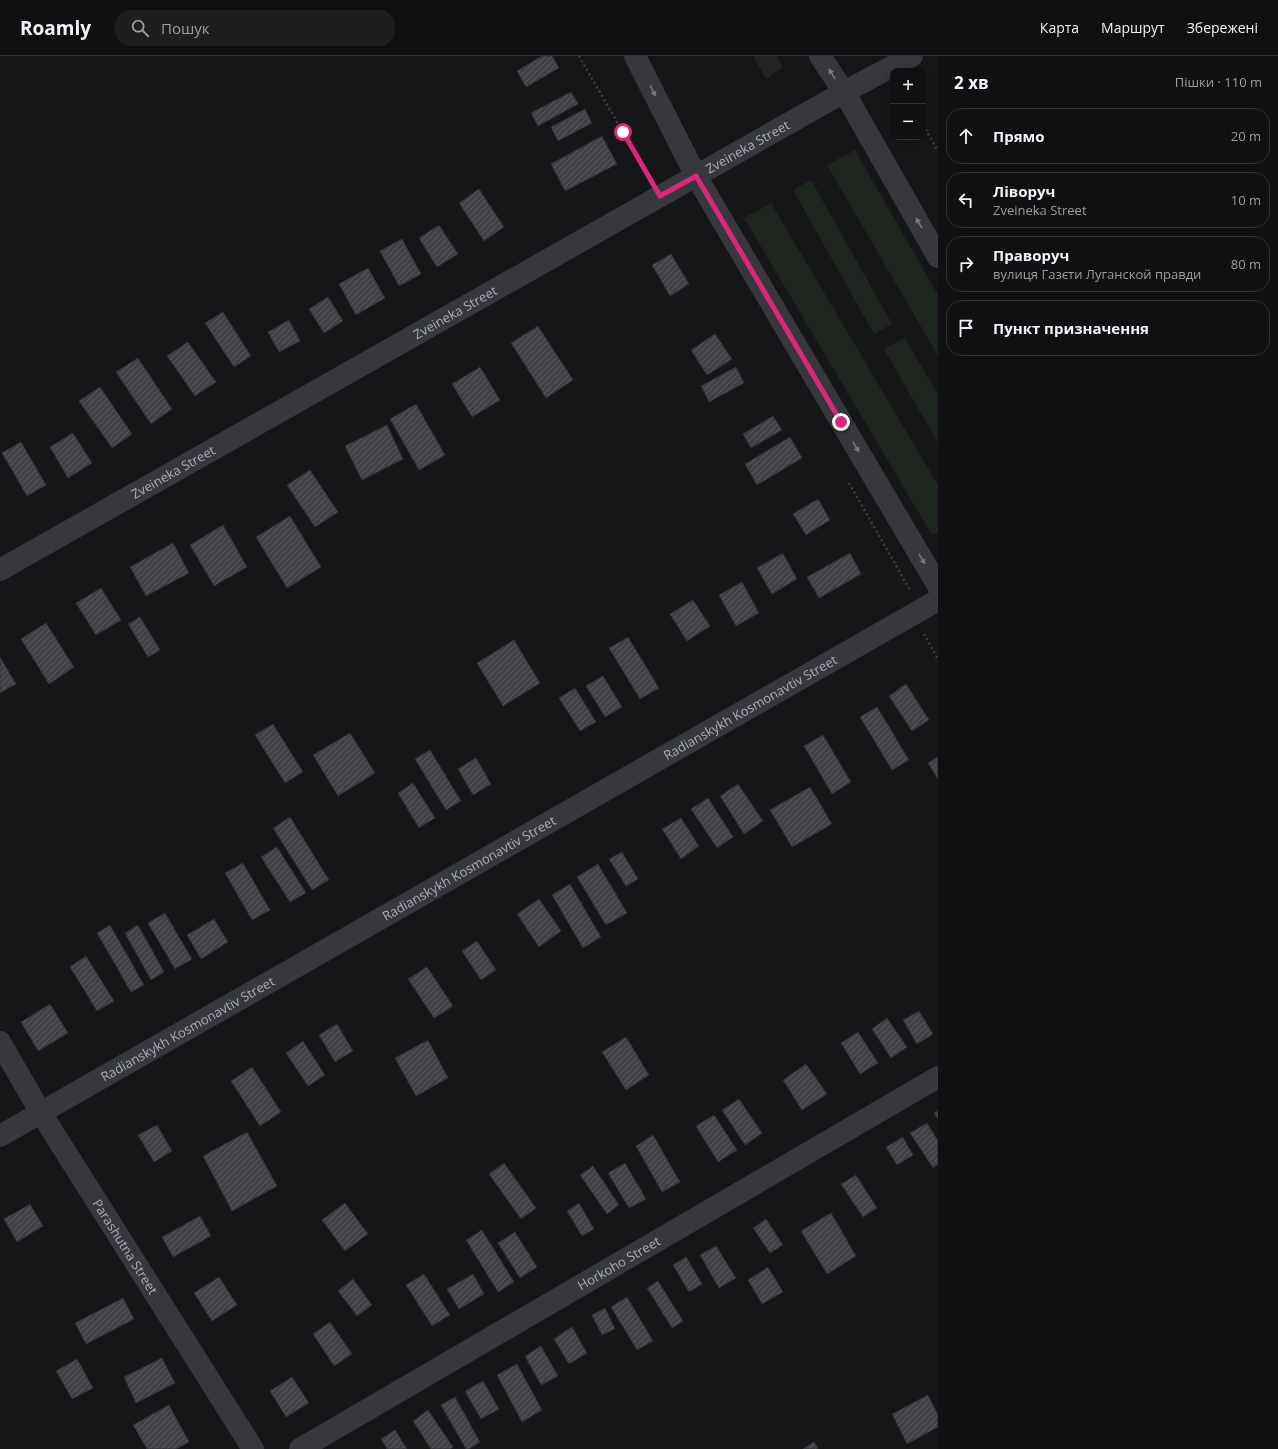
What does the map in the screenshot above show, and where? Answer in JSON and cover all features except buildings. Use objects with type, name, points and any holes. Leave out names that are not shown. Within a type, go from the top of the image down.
[{"type":"street","points":[[635,56],[696,176],[938,586]]},
{"type":"street","points":[[820,56],[844,92],[938,257]]},
{"type":"street","name":"Zveineka Street","points":[[0,570],[844,92],[912,56]]},
{"type":"street","name":"Radianskykh Kosmonavtiv Street","points":[[0,1136],[938,600]]},
{"type":"street","name":"Parashutna Street","points":[[0,1042],[40,1113],[253,1449]]},
{"type":"street","name":"Horkoho Street","points":[[300,1449],[938,1077]]},
{"type":"path","points":[[579,56],[660,196]]},
{"type":"path","points":[[926,130],[938,151]]},
{"type":"path","points":[[912,614],[938,659]]},
{"type":"shaded area","points":[[753,56],[777,56],[783,67],[766,79]]},
{"type":"shaded area","points":[[855,150],[938,295],[938,356],[827,165]]},
{"type":"shaded area","points":[[811,180],[892,324],[874,334],[793,190]]},
{"type":"shaded area","points":[[771,203],[938,485],[938,532],[932,535],[744,218]]},
{"type":"shaded area","points":[[905,338],[938,395],[938,443],[884,349]]},
{"type":"route","points":[[623,132],[660,196],[696,176],[841,422]]}]
